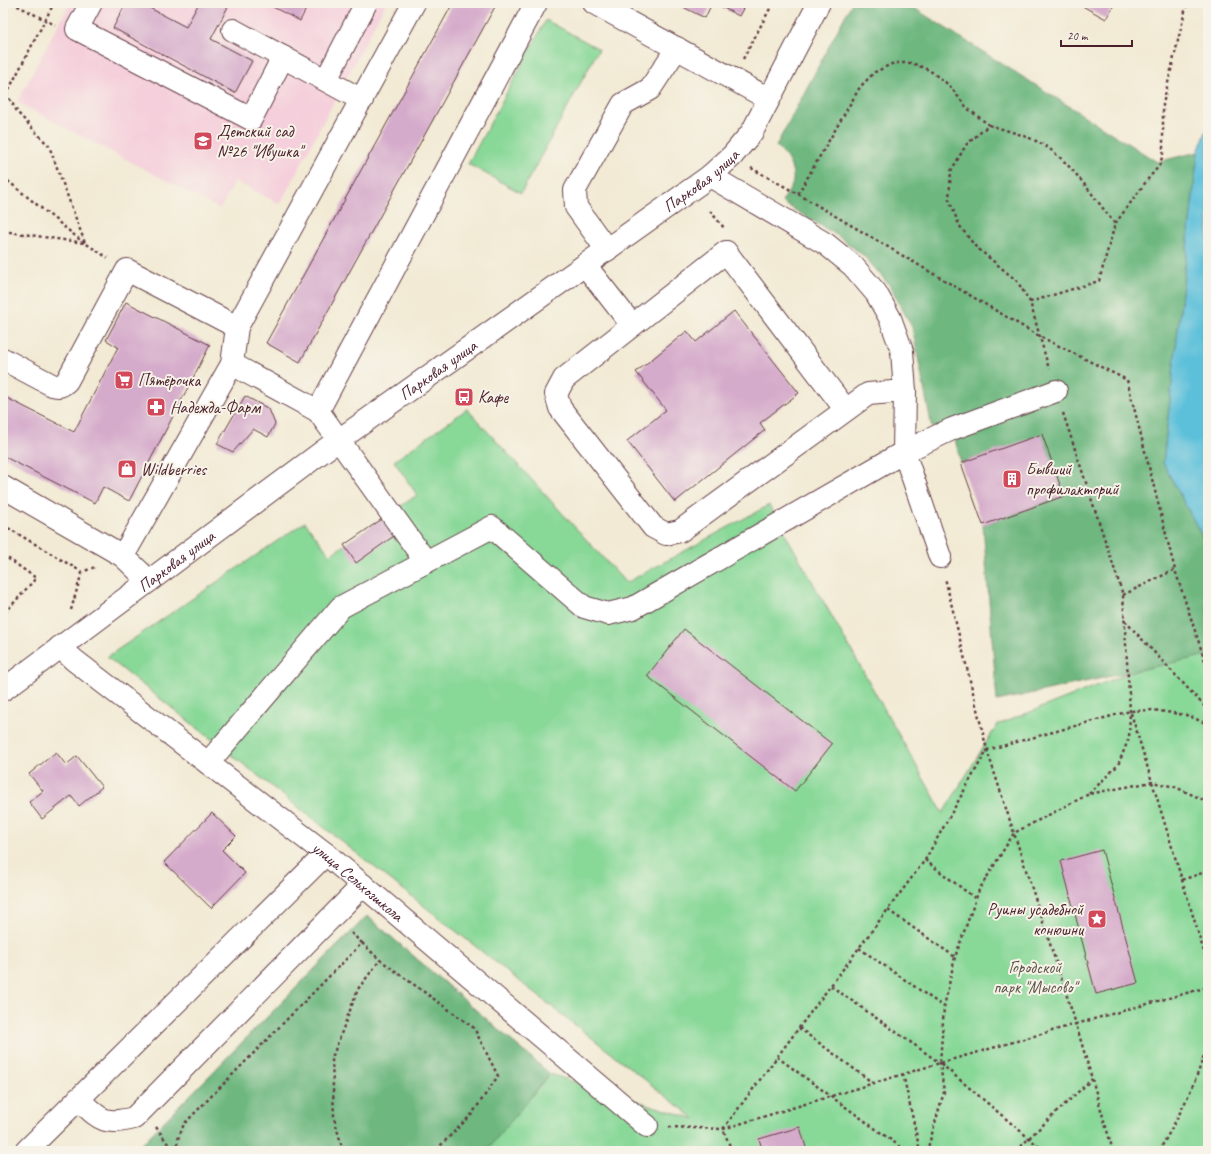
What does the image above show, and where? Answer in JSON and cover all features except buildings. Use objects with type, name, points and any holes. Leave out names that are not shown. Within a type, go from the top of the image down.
[{"type":"street","points":[[91,3],[77,29],[251,119],[283,57]]},
{"type":"street","points":[[326,80],[366,3]]},
{"type":"street","points":[[123,556],[232,364],[237,327],[414,3]]},
{"type":"street","points":[[318,410],[536,3]]},
{"type":"street","points":[[594,3],[769,99]]},
{"type":"street","name":"Парковая улица","points":[[3,690],[338,440],[710,176],[732,156],[752,132],[819,3]]},
{"type":"street","points":[[233,30],[362,100]]},
{"type":"street","points":[[607,250],[576,207],[575,190],[623,104],[650,89],[677,48]]},
{"type":"street","points":[[710,176],[826,244],[853,266],[876,293],[890,318],[902,351],[905,391],[904,452],[940,557]]},
{"type":"street","points":[[846,410],[726,252],[564,379],[556,394],[560,408],[653,526],[666,534],[680,531],[868,394],[905,391]]},
{"type":"street","points":[[585,265],[632,325]]},
{"type":"street","points":[[3,359],[52,385],[57,387],[62,386],[67,382],[127,270],[237,327]]},
{"type":"street","points":[[232,364],[318,410],[426,562]]},
{"type":"street","points":[[208,764],[341,607],[492,527],[584,607],[608,614],[615,613],[633,608],[904,452],[952,429],[1056,391]]},
{"type":"street","points":[[3,487],[123,556],[149,581]]},
{"type":"street","name":"улица Сельхозшкола","points":[[60,648],[326,854],[647,1126]]},
{"type":"street","points":[[26,1151],[326,854]]},
{"type":"street","points":[[78,1099],[101,1119],[117,1122],[134,1118],[363,885]]},
{"type":"path","points":[[12,3],[58,26],[77,29]]},
{"type":"path","points":[[6,95],[54,3]]},
{"type":"path","points":[[733,79],[773,3]]},
{"type":"path","points":[[1030,302],[1099,281],[1115,224],[1159,166],[1163,155],[1163,104],[1188,3]]},
{"type":"path","points":[[798,194],[860,88],[875,72],[894,63],[912,63],[929,70],[949,85],[966,108],[989,125],[1037,141],[1057,154],[1072,170],[1115,224]]},
{"type":"path","points":[[3,88],[18,112],[49,146],[85,243]]},
{"type":"path","points":[[989,125],[966,145],[951,172],[949,199],[959,225],[975,246],[1017,281],[1030,302],[1056,391],[1123,595],[1130,711],[1129,738],[1118,765],[1089,794]]},
{"type":"path","points":[[747,166],[798,194],[1039,336],[1127,380],[1175,570],[1208,670]]},
{"type":"path","points":[[3,177],[85,243],[127,270]]},
{"type":"path","points":[[3,231],[85,243]]},
{"type":"path","points":[[3,525],[82,572],[123,556]]},
{"type":"path","points":[[3,555],[36,578],[3,615]]},
{"type":"path","points":[[940,557],[987,750],[1076,1024],[1113,1151]]},
{"type":"path","points":[[1123,595],[1175,570]]},
{"type":"path","points":[[1124,620],[1208,710]]},
{"type":"path","points":[[723,1129],[926,860],[987,750],[1130,711],[1153,710],[1186,715],[1208,724]]},
{"type":"path","points":[[1130,711],[1208,965]]},
{"type":"path","points":[[927,1151],[944,1092],[940,1063],[944,1007],[955,957],[979,890],[1014,833],[1089,794],[1152,782],[1176,787],[1208,802]]},
{"type":"path","points":[[926,860],[976,899]]},
{"type":"path","points":[[1182,880],[1208,871]]},
{"type":"path","points":[[888,910],[955,957]]},
{"type":"path","points":[[333,915],[380,960],[474,1028],[498,1076],[472,1114],[436,1151]]},
{"type":"path","points":[[175,1151],[184,1124],[362,943]]},
{"type":"path","points":[[859,948],[944,1007]]},
{"type":"path","points":[[343,1151],[334,1118],[332,1058],[358,990],[380,960]]},
{"type":"path","points":[[831,986],[940,1063],[1044,1151]]},
{"type":"path","points":[[647,1126],[723,1129],[940,1063],[1208,987]]},
{"type":"path","points":[[799,1028],[874,1083]]},
{"type":"path","points":[[1159,1151],[1182,1110],[1205,1053],[1208,1040]]},
{"type":"path","points":[[777,1057],[906,1151]]},
{"type":"path","points":[[903,1074],[920,1151]]},
{"type":"path","points":[[1017,1151],[1092,1079]]},
{"type":"path","points":[[142,1110],[175,1151]]},
{"type":"path","points":[[723,1129],[732,1151]]},
{"type":"shaded area","name":"Детский сад №26 \"Ивушка\"","points":[[70,3],[386,3],[280,204],[235,181],[220,209],[17,102]]},
{"type":"green space","points":[[852,3],[906,3],[1157,162],[1198,152],[1163,463],[1208,547],[1208,655],[997,701],[983,525],[1064,496],[1042,435],[961,463],[951,423],[932,428],[912,327],[890,286],[864,256],[838,236],[782,202],[793,182],[793,171],[783,153],[776,146]]},
{"type":"green space","points":[[546,20],[599,49],[521,193],[468,164]]},
{"type":"green space","name":"Городской парк \"Мысово\"","points":[[467,409],[626,583],[769,505],[943,813],[997,725],[1208,642],[1208,1151],[135,1151],[367,916],[550,1074],[695,1119],[107,657],[305,522],[330,555],[417,495],[394,461]]},
{"type":"green space","points":[[367,916],[550,1074],[486,1151],[135,1151]]},
{"type":"water","points":[[1208,126],[1208,547],[1163,463],[1198,152]]},
{"type":"place","name":"Детский сад №26 \"Ивушка\"","points":[[203,141]]},
{"type":"place","name":"Пятёрочка","points":[[124,380]]},
{"type":"place","name":"Кафе","points":[[464,397]]},
{"type":"place","name":"Надежда-Фарм","points":[[156,407]]},
{"type":"place","name":"Wildberries","points":[[127,469]]},
{"type":"place","name":"Бывший профилакторий","points":[[1012,479]]},
{"type":"place","name":"Руины усадебной конюшни","points":[[1097,919]]}]
